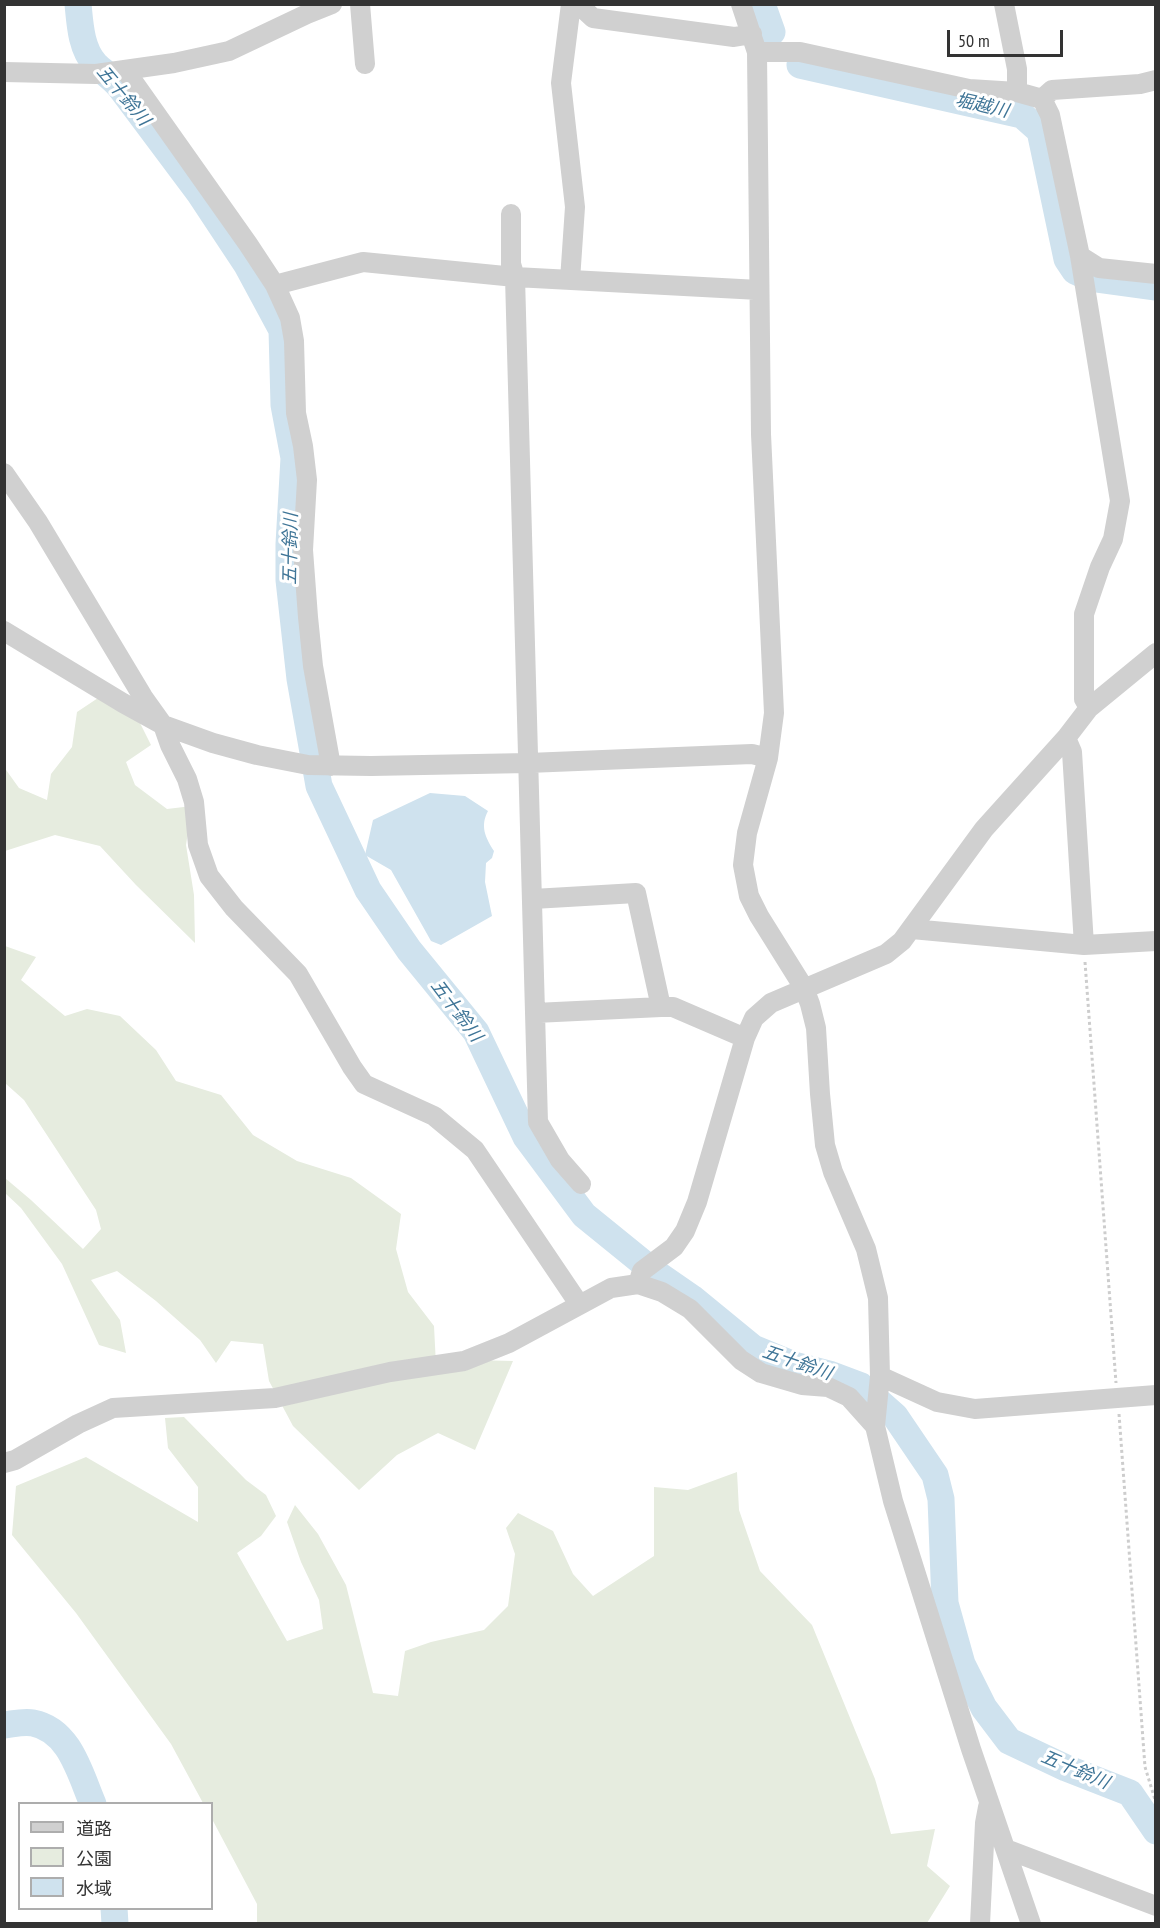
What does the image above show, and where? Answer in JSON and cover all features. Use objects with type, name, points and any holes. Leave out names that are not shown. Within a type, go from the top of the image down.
[{"type":"street","points":[[4,72],[96,74],[174,63],[229,51],[332,4]]},
{"type":"street","points":[[360,4],[364,64]]},
{"type":"street","points":[[570,280],[575,207],[561,83],[571,4]]},
{"type":"street","points":[[579,4],[593,18],[734,37],[969,89],[1017,92],[1042,99],[1050,115],[1082,270],[1100,368],[1120,501],[1113,539],[1100,567],[1084,614],[1084,699],[1089,708]]},
{"type":"street","points":[[741,4],[754,43],[762,475],[774,713],[768,758],[747,833],[744,865],[749,896],[804,988],[810,1004],[816,1028],[825,1145],[833,1172],[866,1249],[878,1298],[880,1382],[876,1420],[893,1501],[1006,1849],[1012,1874],[1031,1923]]},
{"type":"street","points":[[1004,4],[1017,69],[1017,92]]},
{"type":"street","points":[[121,71],[236,226],[275,285],[290,318],[294,341],[296,413],[307,480],[303,550],[308,617],[320,709],[320,766]]},
{"type":"street","points":[[1042,99],[1052,90],[1140,84],[1155,80]]},
{"type":"street","points":[[511,214],[512,264],[515,277],[538,1122],[560,1160],[581,1185]]},
{"type":"street","points":[[275,285],[363,262],[515,277],[759,290]]},
{"type":"street","points":[[1082,270],[1100,268],[1155,274]]},
{"type":"street","points":[[4,473],[38,522],[98,626],[163,725],[187,779],[194,802],[198,845],[209,876],[234,908],[298,974],[364,1084],[434,1116],[475,1150],[579,1304]]},
{"type":"street","points":[[4,631],[163,725],[246,752],[320,766],[528,763],[752,754],[768,758]]},
{"type":"street","points":[[4,1462],[15,1460],[78,1424],[113,1408],[275,1398],[390,1372],[464,1361],[509,1343],[611,1288],[640,1278],[674,1247],[685,1231],[697,1202],[745,1038],[754,1018],[771,1003],[886,954],[902,941],[984,829],[1066,738],[1089,708],[1155,653]]},
{"type":"street","points":[[1066,738],[1072,752],[1084,945]]},
{"type":"street","points":[[533,899],[636,894],[661,1007]]},
{"type":"street","points":[[912,929],[1084,945],[1155,941]]},
{"type":"street","points":[[535,1014],[673,1007],[745,1038]]},
{"type":"street","points":[[640,1278],[690,1309],[741,1360],[761,1373],[793,1383],[828,1387],[849,1397],[876,1420]]},
{"type":"street","points":[[880,1382],[937,1402],[975,1409],[1155,1395]]},
{"type":"street","points":[[980,1923],[985,1823],[989,1802]]},
{"type":"street","points":[[1006,1849],[1155,1906]]},
{"type":"path","points":[[1084,945],[1145,1767],[1155,1803]]},
{"type":"green space","points":[[98,698],[137,717],[151,745],[126,762],[135,785],[167,809],[192,806],[186,845],[194,895],[195,943],[100,846],[55,835],[5,851],[4,767],[19,788],[47,800],[51,774],[72,747],[77,712]]},
{"type":"green space","points":[[5,946],[36,957],[21,980],[65,1016],[87,1009],[120,1016],[156,1050],[176,1081],[221,1095],[253,1135],[297,1161],[351,1178],[401,1214],[396,1249],[408,1292],[434,1326],[436,1365],[474,1360],[513,1361],[475,1450],[438,1433],[397,1455],[359,1490],[293,1426],[269,1381],[263,1344],[231,1341],[216,1363],[200,1340],[156,1301],[117,1271],[91,1280],[120,1320],[126,1353],[99,1345],[62,1264],[21,1208],[5,1193],[5,1178],[83,1249],[101,1229],[96,1210],[24,1100],[5,1083]]},
{"type":"green space","points":[[184,1417],[246,1480],[266,1495],[276,1516],[261,1536],[237,1553],[287,1641],[323,1629],[319,1600],[301,1562],[287,1522],[295,1505],[318,1534],[346,1585],[373,1693],[398,1696],[405,1651],[431,1642],[484,1630],[508,1606],[515,1554],[506,1528],[518,1513],[553,1531],[573,1574],[593,1596],[654,1556],[654,1487],[688,1490],[737,1472],[739,1510],[760,1571],[812,1625],[875,1779],[891,1834],[935,1829],[927,1866],[950,1886],[927,1923],[257,1923],[257,1904],[213,1821],[213,1802],[202,1802],[171,1744],[76,1613],[12,1535],[16,1486],[86,1457],[198,1522],[198,1487],[168,1448],[165,1418]]},
{"type":"water","points":[[430,793],[465,796],[488,811],[484,827],[494,851],[492,858],[486,863],[485,882],[492,916],[441,945],[431,941],[391,870],[365,855],[373,820]]},
{"type":"waterway","name":"五十鈴川","points":[[78,4],[82,36],[90,58],[120,87],[200,194],[247,265],[282,330],[284,405],[294,458],[289,580],[300,679],[319,786],[368,890],[409,950],[476,1032],[526,1137],[584,1215],[753,1348],[794,1365],[829,1374],[861,1386],[895,1416],[935,1475],[941,1499],[945,1603],[962,1664],[984,1708],[1009,1741],[1066,1768],[1130,1793],[1156,1831]]},
{"type":"waterway","name":"堀越川","points":[[762,4],[772,32]]},
{"type":"waterway","name":"堀越川","points":[[800,65],[1022,115],[1040,131],[1067,259],[1075,271],[1090,278],[1156,287]]},
{"type":"waterway","points":[[4,1725],[33,1723],[46,1727],[56,1734],[72,1755],[92,1802]]},
{"type":"waterway","points":[[114,1910],[115,1924]]}]
